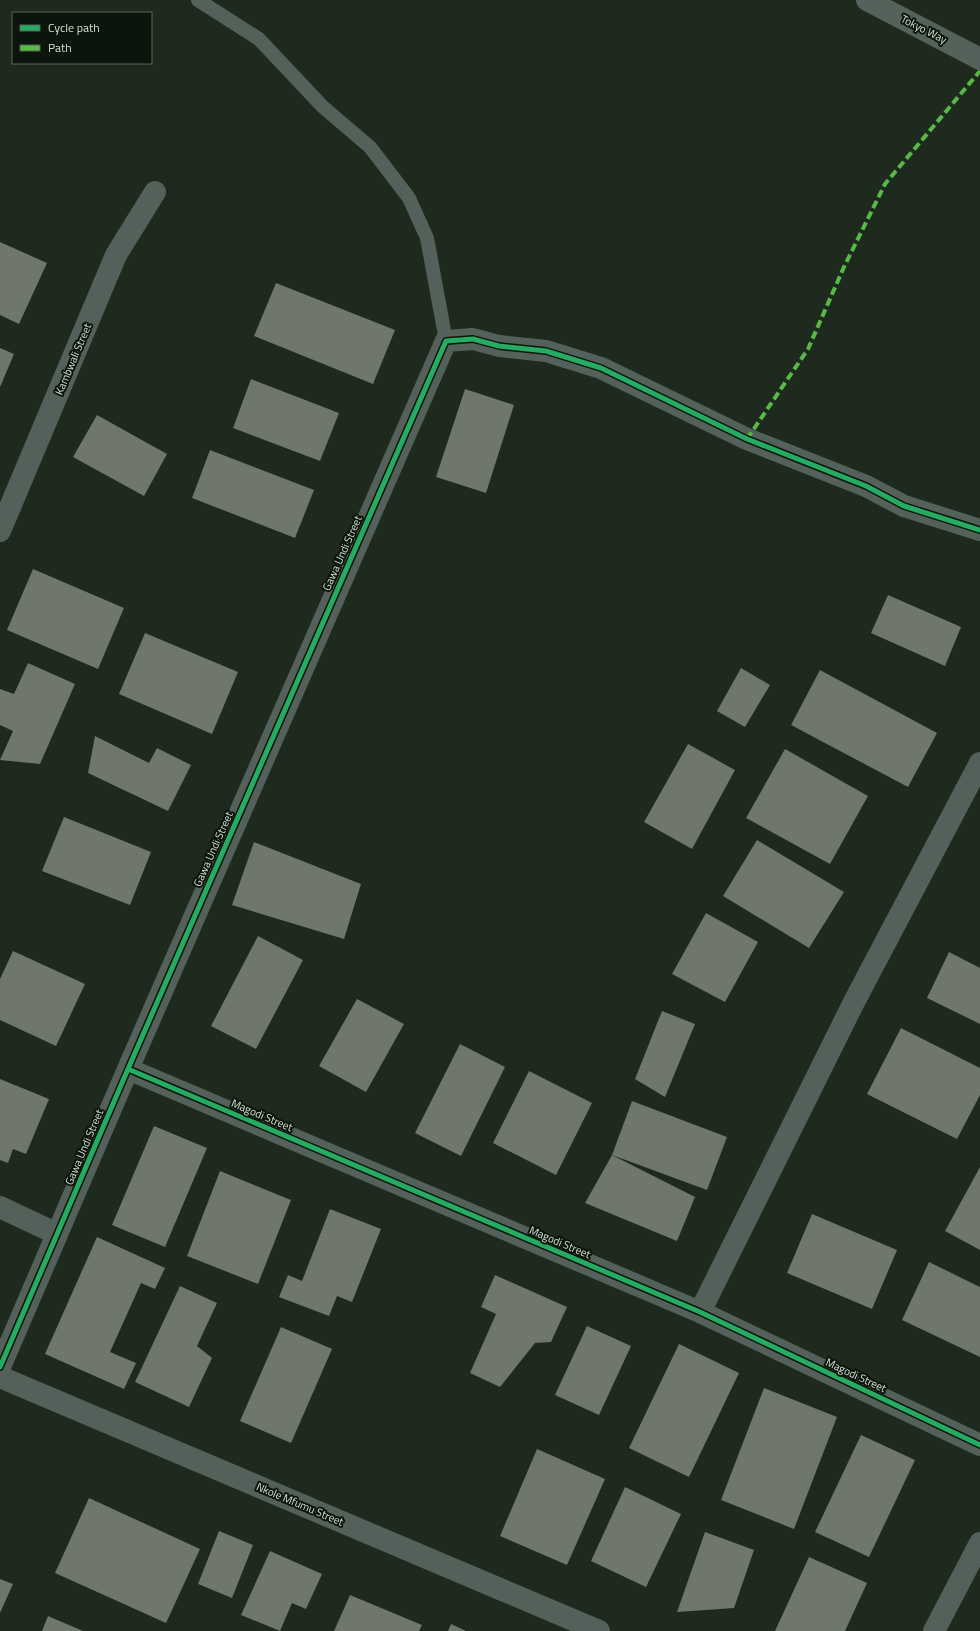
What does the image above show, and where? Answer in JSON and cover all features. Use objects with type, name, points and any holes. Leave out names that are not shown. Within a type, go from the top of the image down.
[{"type":"street","name":"Tokyo Way","points":[[867,0],[980,59]]},
{"type":"street","name":"Kambwali Street","points":[[0,531],[116,256],[155,192]]},
{"type":"street","points":[[446,340],[473,339],[499,346],[546,351],[601,368],[747,439],[866,486],[904,506],[980,530]]},
{"type":"street","name":"Gawa Undi Street","points":[[0,1367],[128,1069],[446,340]]},
{"type":"street","points":[[700,1312],[854,1002],[980,762]]},
{"type":"street","name":"Magodi Street","points":[[128,1069],[700,1312],[980,1445]]},
{"type":"street","points":[[0,1207],[57,1234]]},
{"type":"street","name":"Nkole Mfumu Street","points":[[0,1377],[599,1631]]},
{"type":"street","points":[[934,1631],[980,1543]]},
{"type":"lane","points":[[198,0],[259,39],[323,108],[370,147],[409,198],[427,238],[446,340]]},
{"type":"building","points":[[0,242],[47,263],[19,324],[0,315]]},
{"type":"building","points":[[276,283],[395,330],[373,384],[254,336]]},
{"type":"building","points":[[0,348],[14,354],[0,387]]},
{"type":"building","points":[[251,379],[339,413],[320,461],[233,428]]},
{"type":"building","points":[[465,389],[514,405],[486,493],[436,477]]},
{"type":"building","points":[[97,415],[167,454],[144,496],[73,457]]},
{"type":"building","points":[[210,450],[314,490],[295,538],[192,498]]},
{"type":"building","points":[[33,569],[124,608],[98,669],[7,630]]},
{"type":"building","points":[[888,595],[961,627],[945,666],[871,633]]},
{"type":"building","points":[[145,633],[238,672],[212,734],[119,694]]},
{"type":"building","points":[[28,663],[75,684],[40,764],[0,760],[13,731],[0,725],[0,689],[14,694]]},
{"type":"building","points":[[741,668],[770,685],[745,727],[717,711]]},
{"type":"building","points":[[820,670],[937,733],[908,787],[791,725]]},
{"type":"building","points":[[95,736],[149,763],[157,748],[191,765],[168,811],[88,773]]},
{"type":"building","points":[[688,744],[735,770],[692,849],[644,822]]},
{"type":"building","points":[[785,749],[868,796],[830,864],[746,818]]},
{"type":"building","points":[[64,817],[151,852],[130,905],[42,871]]},
{"type":"building","points":[[757,840],[844,892],[809,948],[723,896]]},
{"type":"building","points":[[254,842],[361,884],[344,939],[232,905]]},
{"type":"building","points":[[706,913],[758,942],[725,1002],[672,974]]},
{"type":"building","points":[[258,936],[303,960],[256,1049],[211,1026]]},
{"type":"building","points":[[13,951],[85,984],[56,1046],[0,1020],[0,979]]},
{"type":"building","points":[[949,952],[980,968],[980,1024],[927,998]]},
{"type":"building","points":[[357,999],[404,1024],[366,1092],[319,1066]]},
{"type":"building","points":[[662,1011],[695,1024],[665,1097],[635,1079]]},
{"type":"building","points":[[901,1028],[980,1068],[980,1095],[957,1139],[867,1094]]},
{"type":"building","points":[[460,1044],[505,1067],[461,1156],[415,1133]]},
{"type":"building","points":[[529,1071],[592,1103],[556,1175],[493,1143]]},
{"type":"building","points":[[0,1079],[49,1099],[26,1154],[13,1149],[8,1163],[0,1160]]},
{"type":"building","points":[[632,1101],[727,1137],[707,1190],[612,1155]]},
{"type":"building","points":[[154,1126],[207,1148],[165,1247],[112,1225]]},
{"type":"building","points":[[612,1155],[695,1197],[677,1241],[585,1203]]},
{"type":"building","points":[[980,1167],[980,1250],[945,1231]]},
{"type":"building","points":[[220,1171],[291,1200],[258,1284],[187,1256]]},
{"type":"building","points":[[330,1209],[381,1229],[352,1302],[337,1296],[329,1316],[279,1297],[288,1275],[302,1281]]},
{"type":"building","points":[[812,1214],[897,1250],[872,1309],[787,1273]]},
{"type":"building","points":[[97,1237],[165,1268],[155,1289],[141,1283],[110,1352],[136,1363],[124,1389],[45,1354]]},
{"type":"building","points":[[929,1262],[980,1287],[980,1357],[902,1320]]},
{"type":"building","points":[[495,1275],[567,1307],[551,1342],[535,1343],[500,1387],[470,1373],[496,1314],[481,1307]]},
{"type":"building","points":[[180,1286],[217,1303],[197,1346],[212,1358],[189,1407],[135,1382]]},
{"type":"building","points":[[587,1326],[631,1346],[599,1415],[555,1395]]},
{"type":"building","points":[[281,1327],[332,1349],[291,1443],[240,1421]]},
{"type":"building","points":[[679,1344],[739,1373],[689,1477],[629,1448]]},
{"type":"building","points":[[764,1388],[837,1417],[794,1529],[721,1500]]},
{"type":"building","points":[[861,1435],[915,1460],[869,1557],[815,1532]]},
{"type":"building","points":[[537,1449],[605,1479],[567,1565],[500,1536]]},
{"type":"building","points":[[625,1487],[681,1514],[646,1587],[591,1561]]},
{"type":"building","points":[[89,1498],[200,1549],[166,1623],[55,1573]]},
{"type":"building","points":[[219,1531],[253,1545],[232,1598],[198,1584]]},
{"type":"building","points":[[705,1532],[754,1550],[734,1608],[677,1612]]},
{"type":"building","points":[[270,1551],[322,1574],[306,1609],[292,1603],[280,1631],[241,1615]]},
{"type":"building","points":[[809,1557],[867,1583],[845,1631],[775,1631]]},
{"type":"building","points":[[0,1579],[13,1584],[0,1613]]},
{"type":"building","points":[[350,1595],[422,1625],[419,1631],[334,1631]]},
{"type":"building","points":[[48,1616],[83,1631],[42,1631]]},
{"type":"building","points":[[451,1624],[466,1631],[448,1631]]},
{"type":"marked path","points":[[747,439],[808,349],[844,267],[885,184],[980,71]]},
{"type":"cycle path","points":[[0,1367],[128,1069],[446,341],[473,339],[499,346],[546,351],[601,368],[747,439],[866,486],[904,506],[980,530]]},
{"type":"cycle path","points":[[128,1069],[700,1312],[980,1445]]}]
